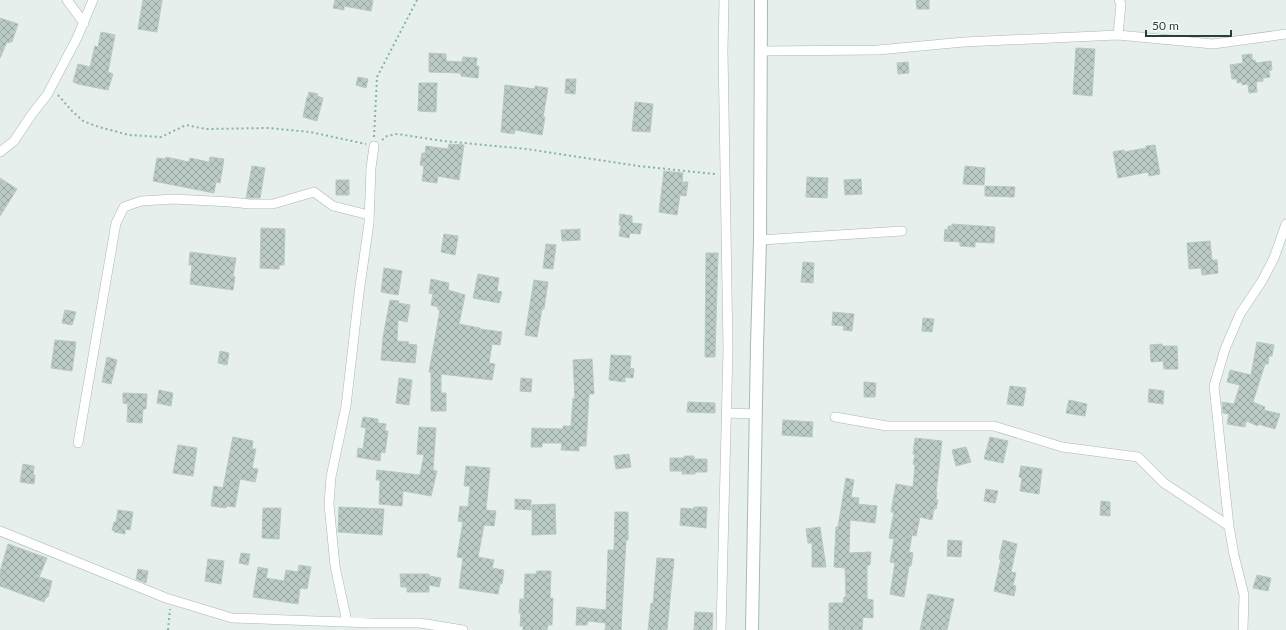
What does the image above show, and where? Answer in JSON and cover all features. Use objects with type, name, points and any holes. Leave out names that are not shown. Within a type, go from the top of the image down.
[{"type":"main road","points":[[752,630],[760,240],[761,0]]},
{"type":"street","points":[[67,0],[84,22]]},
{"type":"street","points":[[0,152],[14,141],[46,95],[78,38],[93,0]]},
{"type":"street","points":[[721,630],[728,349],[723,51],[724,0]]},
{"type":"street","points":[[1118,36],[1121,4],[1119,0]]},
{"type":"street","points":[[760,51],[878,50],[964,42],[1118,36],[1213,44],[1286,34]]},
{"type":"street","points":[[347,622],[335,566],[329,504],[331,477],[346,406],[369,214],[371,168],[374,146]]},
{"type":"street","points":[[78,444],[116,223],[124,207],[141,201],[174,199],[273,204],[314,192],[333,206],[369,214]]},
{"type":"street","points":[[1243,630],[1244,595],[1234,555],[1229,526],[1214,386],[1228,342],[1240,314],[1262,281],[1274,258],[1286,224]]},
{"type":"street","points":[[760,240],[902,231]]},
{"type":"street","points":[[727,413],[756,414]]},
{"type":"street","points":[[835,417],[887,426],[994,426],[1062,447],[1138,457],[1164,483],[1229,526]]},
{"type":"street","points":[[0,531],[170,599],[232,618],[373,623],[420,623],[463,630]]},
{"type":"path","points":[[374,146],[377,77],[417,0]]},
{"type":"path","points":[[168,630],[170,599]]},
{"type":"building","points":[[143,0],[162,0],[157,32],[138,29]]},
{"type":"building","points":[[335,0],[373,0],[371,11],[344,6],[344,10],[333,8]]},
{"type":"building","points":[[916,0],[929,0],[929,9],[917,9]]},
{"type":"building","points":[[0,18],[18,24],[12,42],[7,42],[0,58]]},
{"type":"building","points":[[101,32],[115,35],[108,72],[113,74],[108,90],[73,82],[78,64],[90,67],[95,46],[98,47]]},
{"type":"building","points":[[1076,48],[1095,49],[1092,96],[1073,94]]},
{"type":"building","points":[[429,53],[446,54],[446,61],[462,62],[463,57],[477,58],[476,66],[479,66],[478,78],[461,76],[461,73],[429,72]]},
{"type":"building","points":[[1252,54],[1252,60],[1255,60],[1256,63],[1271,61],[1272,70],[1269,70],[1270,77],[1263,78],[1263,81],[1256,82],[1257,92],[1249,93],[1248,84],[1242,85],[1242,82],[1237,83],[1237,79],[1232,79],[1230,65],[1243,63],[1242,55]]},
{"type":"building","points":[[908,62],[909,73],[898,74],[897,63]]},
{"type":"building","points":[[358,77],[368,79],[366,88],[356,85]]},
{"type":"building","points":[[566,79],[576,79],[575,94],[565,93]]},
{"type":"building","points":[[419,83],[437,83],[436,112],[418,111]]},
{"type":"building","points":[[505,85],[535,89],[535,86],[548,88],[543,117],[545,117],[542,135],[515,130],[514,134],[501,132]]},
{"type":"building","points":[[309,92],[318,94],[317,96],[323,98],[317,121],[303,117]]},
{"type":"building","points":[[635,102],[653,104],[650,132],[632,131]]},
{"type":"building","points":[[449,144],[464,145],[459,180],[438,176],[437,183],[422,181],[424,166],[420,165],[422,153],[425,153],[426,146],[448,149]]},
{"type":"building","points":[[1155,145],[1160,174],[1149,176],[1148,172],[1118,178],[1113,152],[1124,150],[1124,152]]},
{"type":"building","points":[[166,157],[189,162],[190,158],[209,162],[210,157],[224,159],[220,183],[216,182],[214,193],[153,181],[157,158],[165,159]]},
{"type":"building","points":[[252,166],[265,168],[260,198],[246,198]]},
{"type":"building","points":[[965,166],[985,168],[984,185],[963,184]]},
{"type":"building","points":[[664,171],[683,173],[682,182],[688,182],[686,196],[680,195],[677,215],[659,212]]},
{"type":"building","points":[[807,177],[828,178],[827,198],[806,197]]},
{"type":"building","points":[[0,178],[17,189],[0,216]]},
{"type":"building","points":[[861,179],[862,194],[845,195],[844,180]]},
{"type":"building","points":[[336,180],[349,180],[349,195],[336,195]]},
{"type":"building","points":[[985,186],[1015,187],[1014,197],[985,196]]},
{"type":"building","points":[[620,214],[632,216],[632,223],[642,224],[640,234],[630,233],[629,238],[619,236],[621,225],[619,225]]},
{"type":"building","points":[[952,224],[995,227],[994,243],[975,242],[975,247],[960,246],[960,242],[944,241],[945,229],[948,230],[948,226],[952,226]]},
{"type":"building","points":[[261,228],[285,229],[284,265],[279,265],[279,269],[260,268]]},
{"type":"building","points":[[580,229],[580,240],[562,241],[561,230]]},
{"type":"building","points":[[444,234],[458,236],[455,255],[441,252]]},
{"type":"building","points":[[1210,241],[1212,260],[1217,260],[1218,273],[1202,275],[1201,268],[1189,269],[1187,243]]},
{"type":"building","points":[[546,244],[556,245],[553,269],[543,268]]},
{"type":"building","points":[[190,252],[236,258],[233,276],[235,277],[233,290],[190,284],[192,265],[189,265]]},
{"type":"building","points":[[706,253],[718,253],[715,357],[705,357]]},
{"type":"building","points":[[803,262],[814,263],[813,283],[801,282]]},
{"type":"building","points":[[384,268],[402,271],[398,295],[381,292]]},
{"type":"building","points":[[478,274],[499,278],[497,291],[502,292],[499,303],[473,298]]},
{"type":"building","points":[[431,279],[449,283],[448,290],[465,295],[459,324],[502,332],[500,345],[492,344],[489,363],[495,364],[492,380],[441,374],[441,393],[446,393],[446,411],[431,411],[431,372],[429,372],[440,310],[438,310],[438,307],[431,305],[433,294],[429,293]]},
{"type":"building","points":[[534,280],[548,282],[544,309],[542,309],[537,337],[525,335]]},
{"type":"building","points":[[390,300],[399,301],[398,303],[410,305],[407,322],[398,320],[397,341],[409,342],[408,344],[417,345],[415,363],[381,360],[383,337]]},
{"type":"building","points":[[65,310],[76,312],[72,325],[62,323]]},
{"type":"building","points":[[833,312],[854,314],[852,331],[843,330],[844,326],[832,325]]},
{"type":"building","points":[[923,318],[934,319],[932,332],[922,331]]},
{"type":"building","points":[[55,340],[76,342],[72,371],[51,368]]},
{"type":"building","points":[[1257,342],[1274,345],[1272,356],[1269,356],[1268,364],[1265,364],[1253,402],[1265,407],[1264,410],[1280,414],[1275,429],[1258,424],[1258,426],[1246,421],[1245,427],[1227,424],[1229,414],[1223,413],[1222,402],[1234,404],[1240,385],[1227,382],[1230,370],[1251,375]]},
{"type":"building","points":[[1162,344],[1162,346],[1177,346],[1178,369],[1164,369],[1163,361],[1151,362],[1150,345]]},
{"type":"building","points":[[220,351],[229,353],[227,365],[218,363]]},
{"type":"building","points":[[611,355],[631,356],[630,368],[634,369],[633,378],[625,377],[625,382],[609,380]]},
{"type":"building","points":[[107,357],[117,360],[111,384],[102,382]]},
{"type":"building","points":[[592,359],[594,394],[589,394],[586,446],[579,446],[579,451],[561,450],[562,443],[542,443],[542,447],[531,447],[532,428],[563,429],[563,426],[571,426],[573,398],[575,399],[573,360]]},
{"type":"building","points":[[399,378],[412,380],[409,405],[396,403]]},
{"type":"building","points":[[521,378],[532,379],[531,392],[520,391]]},
{"type":"building","points":[[864,382],[876,383],[875,397],[864,397]]},
{"type":"building","points":[[1010,386],[1026,388],[1023,406],[1007,404]]},
{"type":"building","points":[[1149,389],[1164,391],[1163,404],[1148,402]]},
{"type":"building","points":[[159,390],[173,393],[171,406],[157,403]]},
{"type":"building","points":[[123,393],[147,394],[146,409],[143,409],[142,423],[127,422],[128,404],[123,403]]},
{"type":"building","points":[[1069,400],[1087,404],[1085,416],[1066,413]]},
{"type":"building","points":[[688,402],[715,403],[715,413],[687,412]]},
{"type":"building","points":[[363,417],[378,419],[378,423],[386,424],[385,431],[388,431],[385,453],[381,452],[380,461],[357,457],[358,448],[363,449],[366,428],[361,427]]},
{"type":"building","points":[[783,420],[813,422],[812,437],[782,435]]},
{"type":"building","points":[[419,427],[436,428],[433,470],[437,471],[431,496],[403,491],[402,506],[379,504],[380,480],[376,480],[377,470],[420,475],[424,455],[417,454]]},
{"type":"building","points":[[233,437],[253,441],[252,449],[256,449],[252,468],[258,469],[255,482],[240,479],[235,507],[227,506],[226,508],[211,506],[214,486],[223,488]]},
{"type":"building","points":[[990,437],[1008,441],[1003,463],[984,459]]},
{"type":"building","points":[[915,438],[942,441],[936,492],[936,500],[938,500],[936,509],[934,509],[932,520],[920,517],[916,536],[912,535],[909,552],[913,553],[911,566],[909,566],[904,597],[890,594],[895,563],[890,562],[894,539],[889,538],[894,512],[891,512],[896,484],[913,487],[915,465],[913,464],[915,454],[913,454]]},
{"type":"building","points":[[178,445],[197,448],[193,476],[173,473]]},
{"type":"building","points":[[966,447],[971,462],[956,466],[952,450]]},
{"type":"building","points":[[629,454],[631,467],[616,469],[614,456]]},
{"type":"building","points":[[684,456],[694,456],[694,459],[707,459],[707,472],[682,474],[682,471],[670,471],[670,458],[684,458]]},
{"type":"building","points":[[23,464],[34,466],[34,484],[20,482]]},
{"type":"building","points":[[466,466],[490,468],[486,510],[496,511],[494,526],[484,525],[478,557],[494,560],[492,568],[504,570],[502,584],[500,583],[498,594],[459,588],[463,558],[457,557],[463,522],[458,521],[460,506],[468,507],[470,486],[464,486]]},
{"type":"building","points":[[1021,466],[1042,469],[1039,494],[1020,491],[1022,478],[1019,477]]},
{"type":"building","points":[[846,478],[854,480],[851,497],[859,498],[858,504],[877,506],[875,523],[850,520],[849,553],[871,552],[870,565],[867,565],[867,599],[873,600],[873,618],[863,617],[862,630],[829,630],[829,603],[843,603],[844,597],[846,597],[845,568],[834,567],[836,527],[838,527]]},
{"type":"building","points":[[986,489],[998,491],[995,503],[984,501]]},
{"type":"building","points":[[515,499],[531,500],[531,510],[515,509]]},
{"type":"building","points":[[1101,501],[1110,502],[1110,516],[1100,515]]},
{"type":"building","points":[[555,504],[556,534],[532,535],[532,505]]},
{"type":"building","points":[[339,507],[384,509],[382,535],[338,532]]},
{"type":"building","points":[[694,507],[707,507],[706,528],[680,525],[681,508],[694,509]]},
{"type":"building","points":[[263,508],[281,508],[279,539],[262,538]]},
{"type":"building","points":[[118,510],[133,512],[130,530],[125,529],[125,534],[114,532],[115,531],[112,530],[114,522],[116,522]]},
{"type":"building","points":[[615,512],[628,512],[628,540],[626,540],[621,630],[605,630],[606,623],[588,621],[587,625],[576,625],[577,607],[606,610],[608,550],[614,550]]},
{"type":"building","points":[[820,527],[826,567],[812,567],[812,543],[808,543],[806,529]]},
{"type":"building","points":[[948,540],[962,541],[961,557],[947,556]]},
{"type":"building","points":[[1003,540],[1017,544],[1011,572],[1016,573],[1013,585],[1016,586],[1014,596],[994,591],[1001,559],[999,559]]},
{"type":"building","points":[[8,544],[47,558],[39,577],[52,581],[48,597],[46,597],[44,602],[0,586],[0,572]]},
{"type":"building","points":[[241,553],[250,554],[248,565],[239,563]]},
{"type":"building","points":[[657,558],[674,559],[667,630],[648,630],[651,603],[653,604]]},
{"type":"building","points":[[208,559],[224,561],[221,584],[205,581]]},
{"type":"building","points":[[299,565],[311,567],[307,589],[300,588],[298,604],[253,597],[258,567],[268,569],[266,578],[284,581],[286,570],[298,572]]},
{"type":"building","points":[[138,569],[148,571],[146,583],[136,579]]},
{"type":"building","points":[[537,571],[551,571],[550,598],[553,598],[552,625],[548,625],[547,630],[523,630],[523,626],[520,626],[521,613],[519,613],[520,599],[524,599],[525,574],[536,574]]},
{"type":"building","points":[[400,574],[429,574],[429,576],[441,578],[439,587],[429,585],[429,592],[407,592],[407,587],[401,587]]},
{"type":"building","points":[[1257,575],[1271,578],[1268,591],[1253,588]]},
{"type":"building","points":[[928,594],[954,599],[947,630],[920,630]]},
{"type":"building","points":[[695,612],[713,613],[712,630],[694,630]]}]
